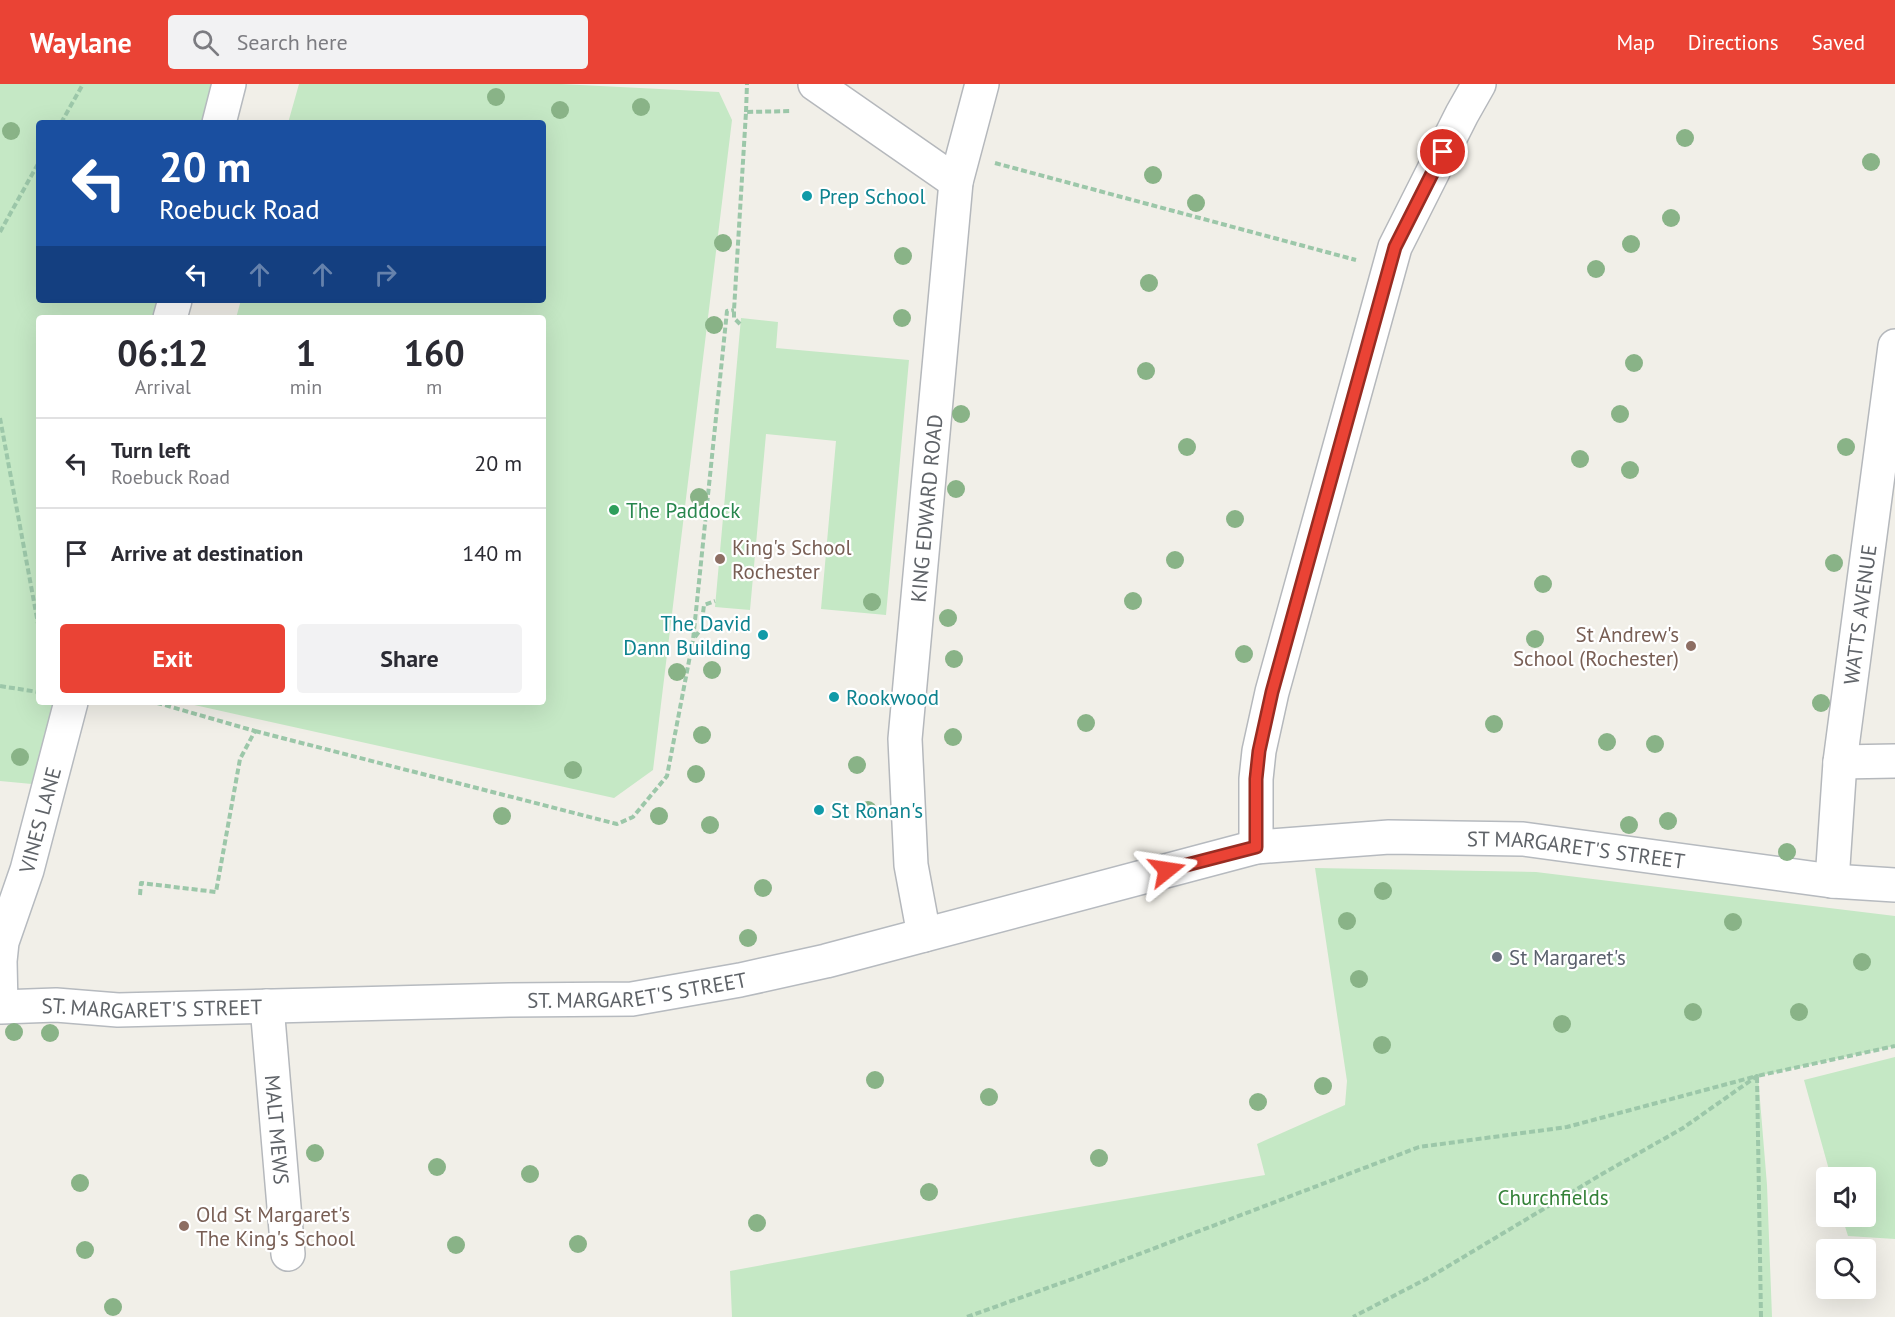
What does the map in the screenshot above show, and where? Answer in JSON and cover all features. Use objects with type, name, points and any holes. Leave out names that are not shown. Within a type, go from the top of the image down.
[{"type":"street","points":[[220,120],[229,84]]},
{"type":"street","name":"KING EDWARD ROAD","points":[[924,935],[911,865],[905,739],[959,168],[982,84]]},
{"type":"street","points":[[1256,847],[1256,787],[1259,751],[1272,692],[1395,247],[1479,84]]},
{"type":"street","points":[[807,97],[959,168]]},
{"type":"street","name":"WATTS AVENUE","points":[[1832,882],[1839,762],[1895,346]]},
{"type":"street","name":"VINES LANE","points":[[0,1007],[2,942],[27,870],[70,705]]},
{"type":"street","points":[[1839,762],[1895,761]]},
{"type":"street","name":"ST MARGARET'S STREET","points":[[1256,847],[1389,837],[1523,839],[1832,882],[1895,885]]},
{"type":"street","name":"ST. MARGARET'S STREET","points":[[0,1007],[56,1005],[118,1010],[632,999],[740,980],[815,963],[1256,847]]},
{"type":"street","name":"MALT MEWS","points":[[267,1006],[288,1254]]},
{"type":"path","points":[[63,120],[83,84]]},
{"type":"path","points":[[740,324],[734,318],[734,310],[747,84]]},
{"type":"path","points":[[746,112],[807,97]]},
{"type":"path","points":[[0,232],[36,167]]},
{"type":"path","points":[[959,168],[1389,269]]},
{"type":"path","points":[[164,705],[255,731],[617,824],[633,817],[667,776],[693,640],[727,311],[734,310]]},
{"type":"path","points":[[0,418],[36,612]]},
{"type":"path","points":[[693,640],[700,629],[704,605],[715,601]]},
{"type":"path","points":[[0,686],[36,692]]},
{"type":"path","points":[[140,895],[141,883],[216,892],[240,759],[255,731]]},
{"type":"path","points":[[967,1317],[1100,1269],[1419,1147],[1567,1127],[1757,1076],[1895,1046]]},
{"type":"path","points":[[1353,1317],[1430,1277],[1683,1128],[1757,1076]]},
{"type":"path","points":[[1757,1076],[1761,1317]]},
{"type":"green space","points":[[0,84],[215,84],[207,120],[36,120],[36,303],[166,303],[164,315],[36,315],[36,705],[54,705],[32,784],[0,781]]},
{"type":"green space","name":"The Paddock","points":[[299,84],[561,84],[719,92],[732,120],[653,770],[614,798],[195,705],[546,705],[546,315],[237,315],[240,303],[546,303],[546,120],[289,120]]},
{"type":"green space","points":[[741,318],[778,322],[776,348],[909,360],[886,615],[821,609],[836,441],[766,434],[750,610],[715,607]]},
{"type":"green space","name":"Churchfields","points":[[1315,868],[1536,872],[1895,916],[1895,1046],[1758,1076],[1767,1185],[1772,1317],[732,1317],[730,1271],[1265,1175],[1257,1144],[1345,1105],[1347,1081]]},
{"type":"green space","points":[[1895,1057],[1895,1239],[1848,1236],[1845,1227],[1876,1227],[1876,1167],[1828,1167],[1804,1080]]},
{"type":"place","name":"Prep School","points":[[807,196]]},
{"type":"place","name":"The Paddock","points":[[614,510]]},
{"type":"place","name":"King's School Rochester","points":[[720,559]]},
{"type":"place","name":"The David Dann Building","points":[[763,635]]},
{"type":"place","name":"St Andrew's School (Rochester)","points":[[1691,646]]},
{"type":"place","name":"Rookwood","points":[[834,697]]},
{"type":"place","name":"St Ronan's","points":[[819,810]]},
{"type":"place","name":"St Margaret's","points":[[1497,957]]},
{"type":"place","name":"Old St Margaret's The King's School","points":[[184,1226]]},
{"type":"route","points":[[1167,870],[1256,847],[1256,779],[1259,751],[1272,692],[1395,247],[1443,152]]}]
